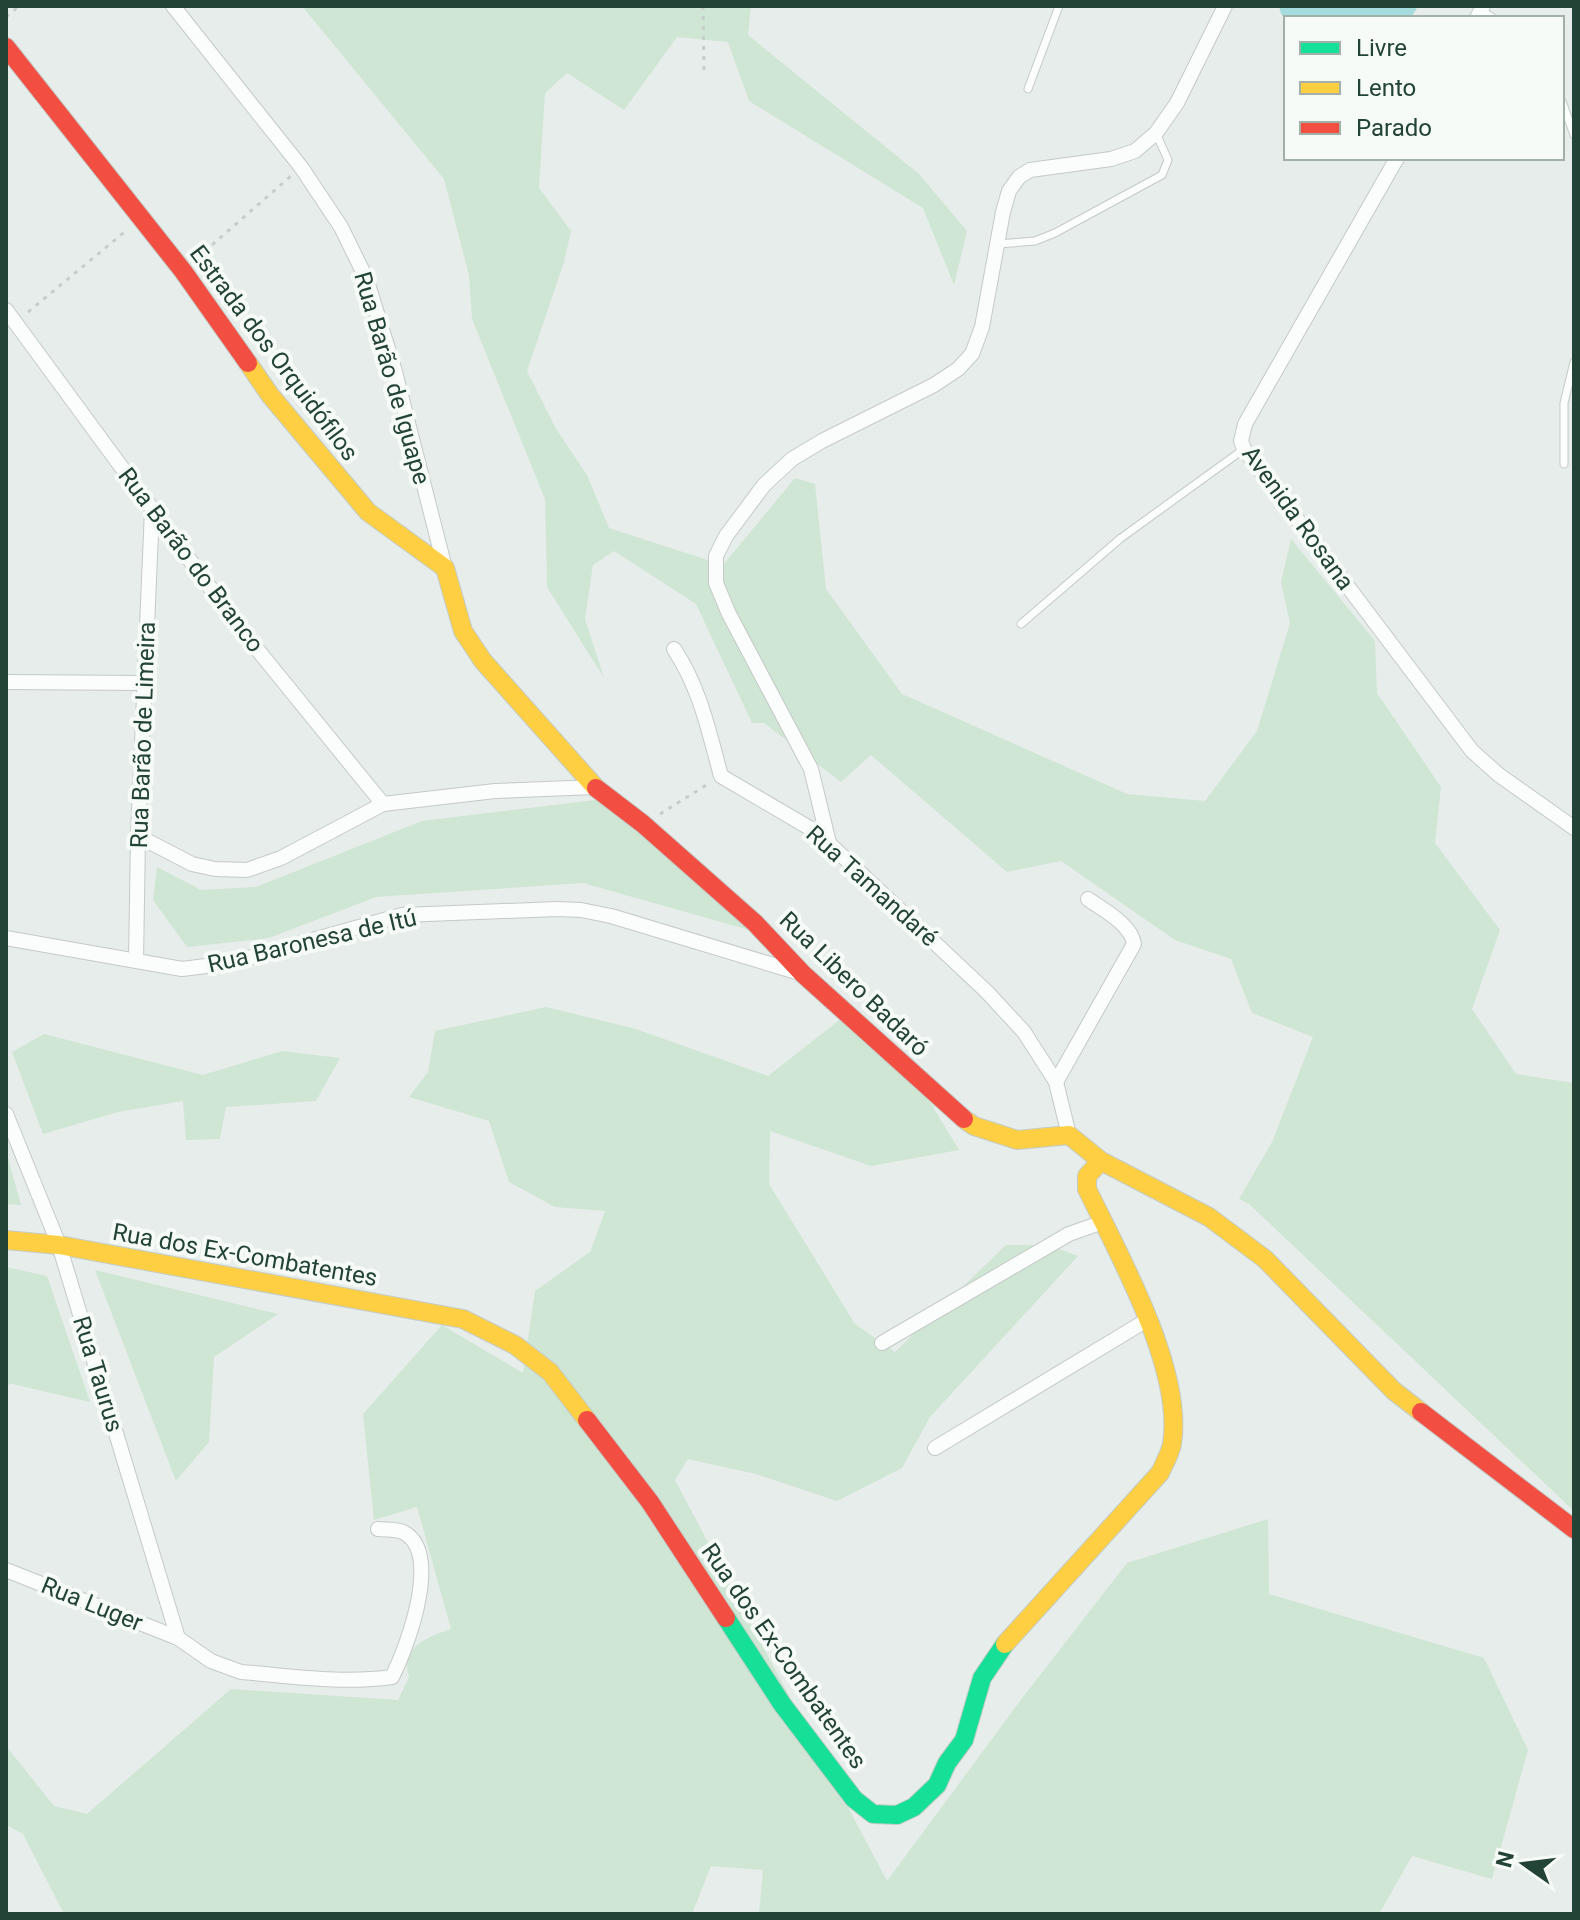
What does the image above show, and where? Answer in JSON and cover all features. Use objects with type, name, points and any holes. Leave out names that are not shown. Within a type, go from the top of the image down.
[{"type":"street","name":"Rua Barão de Iguape","points":[[173,6],[301,167],[341,227],[366,278],[394,368],[445,568]]},
{"type":"street","points":[[829,843],[811,769],[729,614],[716,583],[716,556],[726,536],[764,485],[792,459],[934,385],[958,369],[972,354],[982,327],[1009,191],[1019,177],[1030,170],[1111,159],[1135,151],[1156,133],[1177,103],[1225,6]]},
{"type":"street","name":"Estrada dos Orquidófilos","points":[[6,47],[183,271],[270,395],[368,512],[445,568]]},
{"type":"street","name":"Avenida Rosana","points":[[1396,160],[1245,424],[1241,441],[1472,751],[1499,775],[1574,828]]},
{"type":"street","name":"Rua Barão do Branco","points":[[6,310],[239,627],[383,804]]},
{"type":"street","name":"Rua Barão de Limeira","points":[[136,961],[138,836],[152,510]]},
{"type":"street","points":[[445,568],[463,631],[483,661],[595,787]]},
{"type":"street","points":[[674,649],[689,672],[700,698],[721,776]]},
{"type":"street","points":[[6,682],[144,683]]},
{"type":"street","name":"Rua Tamandaré","points":[[721,776],[818,833],[987,992],[1024,1032],[1056,1082],[1069,1135]]},
{"type":"street","points":[[138,836],[192,864],[215,869],[247,870],[281,858],[383,804],[495,791],[595,787]]},
{"type":"street","name":"Rua Libero Badaró","points":[[595,787],[643,824],[755,923],[803,974],[974,1126],[1017,1140],[1069,1135]]},
{"type":"street","points":[[1056,1082],[1134,944],[1133,934],[1127,928],[1088,899]]},
{"type":"street","name":"Rua Baronesa de Itú","points":[[6,938],[182,969],[230,963],[402,915],[581,910],[611,916],[803,974]]},
{"type":"street","name":"Rua Taurus","points":[[6,1114],[59,1245],[178,1638]]},
{"type":"street","points":[[1069,1135],[1101,1161],[1209,1217],[1265,1259],[1394,1391],[1574,1529]]},
{"type":"street","name":"Rua dos Ex-Combatentes","points":[[6,1240],[59,1245],[463,1319],[515,1345],[550,1372],[650,1502],[782,1704],[854,1799],[873,1814],[897,1815],[914,1807],[937,1785],[947,1763],[964,1740],[982,1678],[1012,1634],[1160,1473],[1172,1445],[1166,1374],[1147,1320],[1087,1189],[1087,1176],[1101,1161]]},
{"type":"street","points":[[882,1343],[1069,1234],[1103,1222]]},
{"type":"street","points":[[935,1448],[1147,1320]]},
{"type":"street","name":"Rua Luger","points":[[6,1570],[178,1638],[211,1661],[241,1672],[346,1681],[392,1677],[415,1620],[422,1556],[414,1540],[401,1531],[378,1529]]},
{"type":"lane","points":[[1028,89],[1059,6]]},
{"type":"lane","points":[[1564,107],[1574,135]]},
{"type":"lane","points":[[998,244],[1035,241],[1055,233],[1162,175],[1168,160],[1156,133]]},
{"type":"lane","points":[[1564,464],[1564,403],[1574,362]]},
{"type":"lane","points":[[1021,624],[1121,538],[1244,449]]},
{"type":"path","points":[[6,17],[19,6]]},
{"type":"path","points":[[703,6],[704,74]]},
{"type":"path","points":[[183,271],[301,167]]},
{"type":"path","points":[[16,322],[141,218]]},
{"type":"path","points":[[643,824],[721,776]]},
{"type":"green space","points":[[302,6],[751,6],[748,35],[919,174],[967,231],[954,285],[923,208],[749,101],[728,42],[677,37],[624,110],[567,73],[545,93],[539,188],[571,231],[564,262],[527,371],[555,427],[587,475],[609,528],[723,565],[795,478],[815,484],[826,589],[902,694],[1127,794],[1205,801],[1257,731],[1290,623],[1281,582],[1291,539],[1375,641],[1377,693],[1441,787],[1435,843],[1500,930],[1472,1009],[1516,1074],[1574,1083],[1574,1511],[1249,1204],[1239,1199],[1272,1142],[1313,1037],[1252,1013],[1231,959],[1175,940],[1061,861],[1007,872],[871,755],[841,782],[764,723],[752,723],[696,604],[614,551],[593,565],[585,619],[604,678],[547,587],[545,499],[472,319],[469,275],[444,179]]},
{"type":"green space","points":[[603,799],[753,931],[583,883],[376,897],[269,938],[187,947],[153,900],[157,867],[201,890],[256,887],[422,821]]},
{"type":"green space","points":[[546,1007],[636,1029],[768,1076],[842,1018],[930,1102],[959,1150],[871,1166],[770,1131],[769,1184],[855,1324],[895,1352],[1006,1245],[1048,1245],[1078,1256],[930,1417],[902,1468],[837,1501],[756,1474],[688,1459],[675,1480],[887,1881],[1127,1563],[1268,1519],[1269,1594],[1484,1658],[1528,1750],[1492,1879],[1412,1856],[1379,1914],[759,1914],[763,1870],[711,1866],[692,1914],[64,1914],[23,1834],[6,1825],[6,1746],[54,1806],[87,1814],[231,1689],[398,1700],[409,1677],[408,1658],[412,1651],[425,1640],[451,1629],[417,1507],[374,1520],[363,1414],[442,1325],[523,1373],[535,1291],[590,1252],[605,1211],[555,1207],[509,1182],[489,1121],[409,1097],[428,1072],[435,1031]]},
{"type":"green space","points":[[44,1034],[203,1075],[282,1051],[340,1058],[316,1101],[226,1107],[220,1139],[186,1140],[183,1101],[118,1112],[43,1134],[12,1052]]},
{"type":"green space","points":[[6,1151],[21,1205],[6,1204]]},
{"type":"green space","points":[[6,1267],[47,1276],[90,1402],[6,1385]]},
{"type":"green space","points":[[95,1270],[278,1314],[214,1357],[209,1442],[176,1481]]},
{"type":"water","points":[[1279,6],[1418,6],[1412,16],[1284,18]]},
{"type":"traffic: fast","points":[[726,1618],[782,1704],[854,1799],[873,1814],[897,1815],[914,1807],[937,1785],[947,1763],[964,1740],[982,1678],[1005,1644]]},
{"type":"traffic: slow","points":[[248,363],[270,395],[368,512],[445,568],[463,631],[483,661],[596,788]]},
{"type":"traffic: slow","points":[[964,1119],[974,1126],[1017,1140],[1069,1135],[1101,1161],[1209,1217],[1265,1259],[1394,1391],[1421,1412]]},
{"type":"traffic: slow","points":[[1005,1644],[1160,1473],[1172,1444],[1173,1415],[1159,1348],[1131,1279],[1087,1189],[1087,1176],[1101,1161]]},
{"type":"traffic: slow","points":[[6,1240],[59,1245],[463,1319],[515,1345],[550,1372],[587,1420]]},
{"type":"traffic: jam","points":[[6,47],[183,271],[248,363]]},
{"type":"traffic: jam","points":[[596,788],[643,824],[755,923],[803,974],[964,1119]]},
{"type":"traffic: jam","points":[[1421,1412],[1574,1529]]},
{"type":"traffic: jam","points":[[587,1420],[650,1502],[726,1618]]}]
